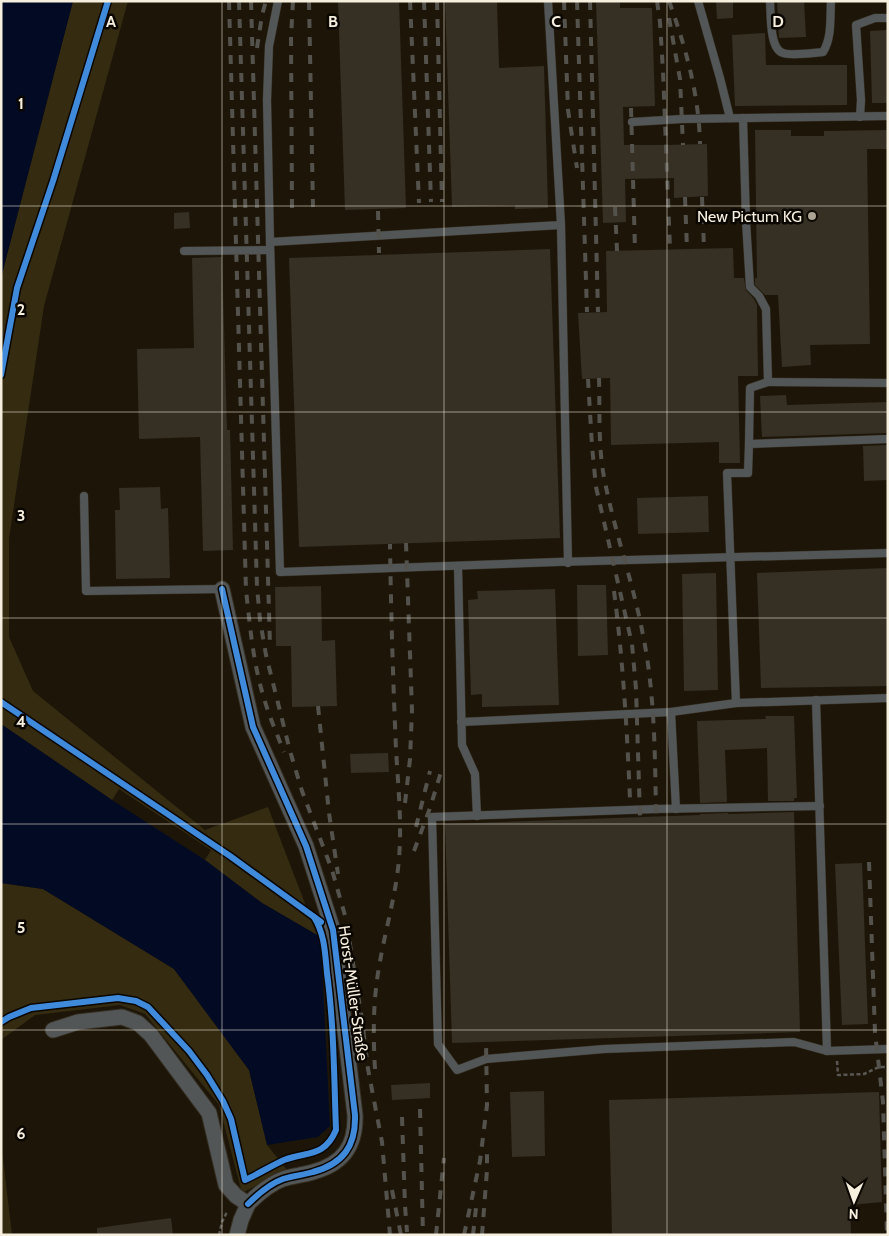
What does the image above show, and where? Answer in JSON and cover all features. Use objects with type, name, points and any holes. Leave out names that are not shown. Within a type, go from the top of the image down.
[{"type":"street","name":"Horst-Müller-Straße","points":[[222,589],[253,727],[306,846],[334,930],[356,1128],[352,1143],[344,1155],[334,1164],[315,1172],[283,1179],[263,1189],[248,1204],[236,1235]]},
{"type":"street","points":[[53,1030],[78,1022],[122,1017],[138,1023],[151,1035],[209,1113],[226,1185],[236,1196],[248,1204]]},
{"type":"lane","points":[[278,1],[269,46],[268,82],[270,246],[280,572],[888,553]]},
{"type":"lane","points":[[548,1],[561,225],[568,563]]},
{"type":"lane","points":[[698,1],[730,118]]},
{"type":"lane","points":[[770,1],[773,42],[782,53],[795,54],[823,52],[828,39],[831,1]]},
{"type":"lane","points":[[860,117],[861,100],[856,25],[875,18],[888,18]]},
{"type":"lane","points":[[632,122],[682,119],[888,116]]},
{"type":"lane","points":[[744,118],[746,221],[750,287],[759,296],[766,309],[768,382]]},
{"type":"lane","points":[[184,251],[561,225]]},
{"type":"lane","points":[[736,703],[727,473],[748,473],[750,388],[768,382],[888,383]]},
{"type":"lane","points":[[748,444],[888,440]]},
{"type":"lane","points":[[84,496],[86,591],[222,589]]},
{"type":"lane","points":[[458,566],[462,745],[475,774],[477,816]]},
{"type":"lane","points":[[461,722],[671,712],[736,703],[888,698]]},
{"type":"lane","points":[[816,700],[827,1051]]},
{"type":"lane","points":[[671,712],[676,809]]},
{"type":"lane","points":[[820,806],[432,817],[438,1044],[457,1070],[486,1059],[604,1049],[794,1042],[827,1051],[888,1049]]},
{"type":"path","points":[[836,1050],[838,1076],[864,1074],[879,1067],[888,1067]]},
{"type":"shaded area","points":[[73,1],[128,1],[44,306],[9,538],[9,637],[33,691],[205,830],[268,807],[317,935],[262,903],[205,860],[211,850],[119,789],[112,800],[1,724],[1,278]]},
{"type":"shaded area","points":[[1,883],[43,889],[174,969],[249,1070],[267,1145],[287,1170],[242,1193],[219,1105],[145,1014],[120,1005],[35,1015],[1,1040]]},
{"type":"shaded area","points":[[1,1142],[12,1235],[1,1235]]},
{"type":"water","points":[[1,1],[73,1],[1,278]]},
{"type":"water","points":[[1,724],[112,800],[205,860],[262,903],[317,935],[321,944],[330,1126],[318,1137],[267,1145],[249,1070],[174,969],[43,889],[1,883]]},
{"type":"building","points":[[338,1],[399,1],[406,208],[345,210]]},
{"type":"building","points":[[445,1],[497,1],[499,68],[544,66],[548,208],[515,209],[515,205],[452,207]]},
{"type":"building","points":[[596,1],[620,1],[620,8],[652,8],[655,106],[623,107],[624,145],[707,144],[708,196],[674,198],[674,178],[625,179],[626,222],[603,223]]},
{"type":"building","points":[[716,1],[733,1],[733,18],[717,19]]},
{"type":"building","points":[[777,1],[804,1],[806,37],[779,38]]},
{"type":"building","points":[[888,30],[888,103],[872,103],[870,31]]},
{"type":"building","points":[[765,33],[766,65],[847,65],[847,105],[735,106],[732,35]]},
{"type":"building","name":"New Pictum KG","points":[[755,130],[791,130],[791,136],[824,136],[824,131],[888,130],[888,149],[867,149],[870,344],[810,345],[811,365],[782,367],[778,295],[765,295],[755,285],[755,278],[757,278]]},
{"type":"building","points":[[189,212],[190,228],[174,229],[174,213]]},
{"type":"building","points":[[733,248],[734,278],[744,278],[746,290],[757,305],[758,376],[738,376],[740,463],[719,463],[719,442],[611,445],[610,378],[582,379],[578,313],[607,312],[606,251]]},
{"type":"building","points":[[550,249],[560,538],[299,547],[289,258]]},
{"type":"building","points":[[222,257],[227,430],[230,430],[233,550],[203,551],[200,437],[139,439],[137,349],[194,348],[192,258]]},
{"type":"building","points":[[786,395],[787,405],[888,402],[888,433],[762,437],[760,396]]},
{"type":"building","points":[[888,445],[888,480],[864,481],[863,446]]},
{"type":"building","points":[[160,487],[161,509],[168,508],[170,578],[116,579],[115,510],[120,510],[119,488]]},
{"type":"building","points":[[708,496],[709,532],[638,534],[637,498]]},
{"type":"building","points":[[888,568],[888,686],[761,688],[757,573]]},
{"type":"building","points":[[716,573],[718,690],[684,691],[682,574]]},
{"type":"building","points":[[577,585],[606,585],[608,655],[578,656]]},
{"type":"building","points":[[321,586],[322,641],[335,640],[337,706],[292,707],[291,646],[276,646],[275,587]]},
{"type":"building","points":[[555,589],[559,705],[482,707],[482,694],[471,695],[468,600],[478,599],[477,591]]},
{"type":"building","points":[[765,716],[794,716],[797,798],[794,798],[794,801],[768,801],[767,748],[725,750],[727,802],[700,803],[697,721],[766,719]]},
{"type":"building","points":[[388,753],[389,772],[351,773],[350,754]]},
{"type":"building","points":[[794,812],[800,1032],[452,1043],[445,824]]},
{"type":"building","points":[[862,863],[868,1024],[842,1025],[835,864]]},
{"type":"building","points":[[430,1083],[430,1098],[392,1100],[391,1085]]},
{"type":"building","points":[[544,1091],[545,1156],[512,1157],[510,1092]]},
{"type":"building","points":[[879,1092],[882,1202],[850,1205],[851,1235],[612,1235],[609,1100]]},
{"type":"building","points":[[171,1218],[173,1235],[97,1235],[97,1228]]},
{"type":"railway","points":[[229,1],[246,590],[252,644],[260,685],[284,752]]},
{"type":"railway","points":[[239,1],[257,587],[260,620],[266,655],[290,751],[302,791],[332,870],[346,919],[368,1069],[382,1142],[390,1235]]},
{"type":"railway","points":[[251,1],[270,646]]},
{"type":"railway","points":[[257,48],[266,1]]},
{"type":"railway","points":[[292,208],[291,37],[293,1]]},
{"type":"railway","points":[[309,1],[313,207]]},
{"type":"railway","points":[[410,1],[419,203]]},
{"type":"railway","points":[[424,1],[431,202]]},
{"type":"railway","points":[[437,1],[442,202]]},
{"type":"railway","points":[[564,1],[568,110],[577,168]]},
{"type":"railway","points":[[577,1],[587,312]]},
{"type":"railway","points":[[590,1],[598,312]]},
{"type":"railway","points":[[657,1],[663,71],[670,249]]},
{"type":"railway","points":[[669,1],[681,36],[694,90],[700,144]]},
{"type":"railway","points":[[669,18],[680,79],[683,145]]},
{"type":"railway","points":[[631,108],[635,250]]},
{"type":"railway","points":[[685,197],[687,249]]},
{"type":"railway","points":[[702,197],[704,248]]},
{"type":"railway","points":[[615,207],[617,251]]},
{"type":"railway","points":[[378,211],[379,253]]},
{"type":"railway","points":[[599,378],[600,440],[604,477],[639,615],[650,680],[654,726],[656,817]]},
{"type":"railway","points":[[588,379],[596,487],[632,644],[636,689],[640,817]]},
{"type":"railway","points":[[405,803],[410,759],[412,710],[406,543]]},
{"type":"railway","points":[[375,1069],[374,1031],[377,980],[395,886],[400,845],[390,544]]},
{"type":"railway","points":[[614,591],[620,643],[630,799]]},
{"type":"railway","points":[[318,706],[329,813],[338,874]]},
{"type":"railway","points":[[416,827],[430,771]]},
{"type":"railway","points":[[414,851],[441,772]]},
{"type":"railway","points":[[869,862],[875,1033],[883,1102],[887,1235]]},
{"type":"railway","points":[[464,1235],[480,1161],[487,1105],[486,1042]]},
{"type":"railway","points":[[420,1109],[423,1235]]},
{"type":"railway","points":[[402,1117],[407,1232]]},
{"type":"railway","points":[[482,1235],[487,1150]]},
{"type":"railway","points":[[436,1235],[444,1158]]},
{"type":"railway","points":[[392,1190],[401,1235]]},
{"type":"railway","points":[[473,1235],[476,1208]]},
{"type":"cycle path","points":[[1,375],[17,288],[53,181],[108,1]]},
{"type":"cycle path","points":[[222,589],[253,727],[306,846],[333,930],[355,1115],[355,1126],[350,1145],[340,1159],[323,1169],[278,1181],[248,1204]]},
{"type":"cycle path","points":[[1,702],[230,856],[321,922]]},
{"type":"cycle path","points":[[1,1022],[31,1008],[118,998],[136,1001],[148,1007],[189,1051],[223,1101],[231,1119],[245,1180],[284,1160],[320,1149],[326,1145],[336,1130],[331,1012],[324,944],[314,917]]},
{"type":"place","name":"New Pictum KG","points":[[812,216]]}]
